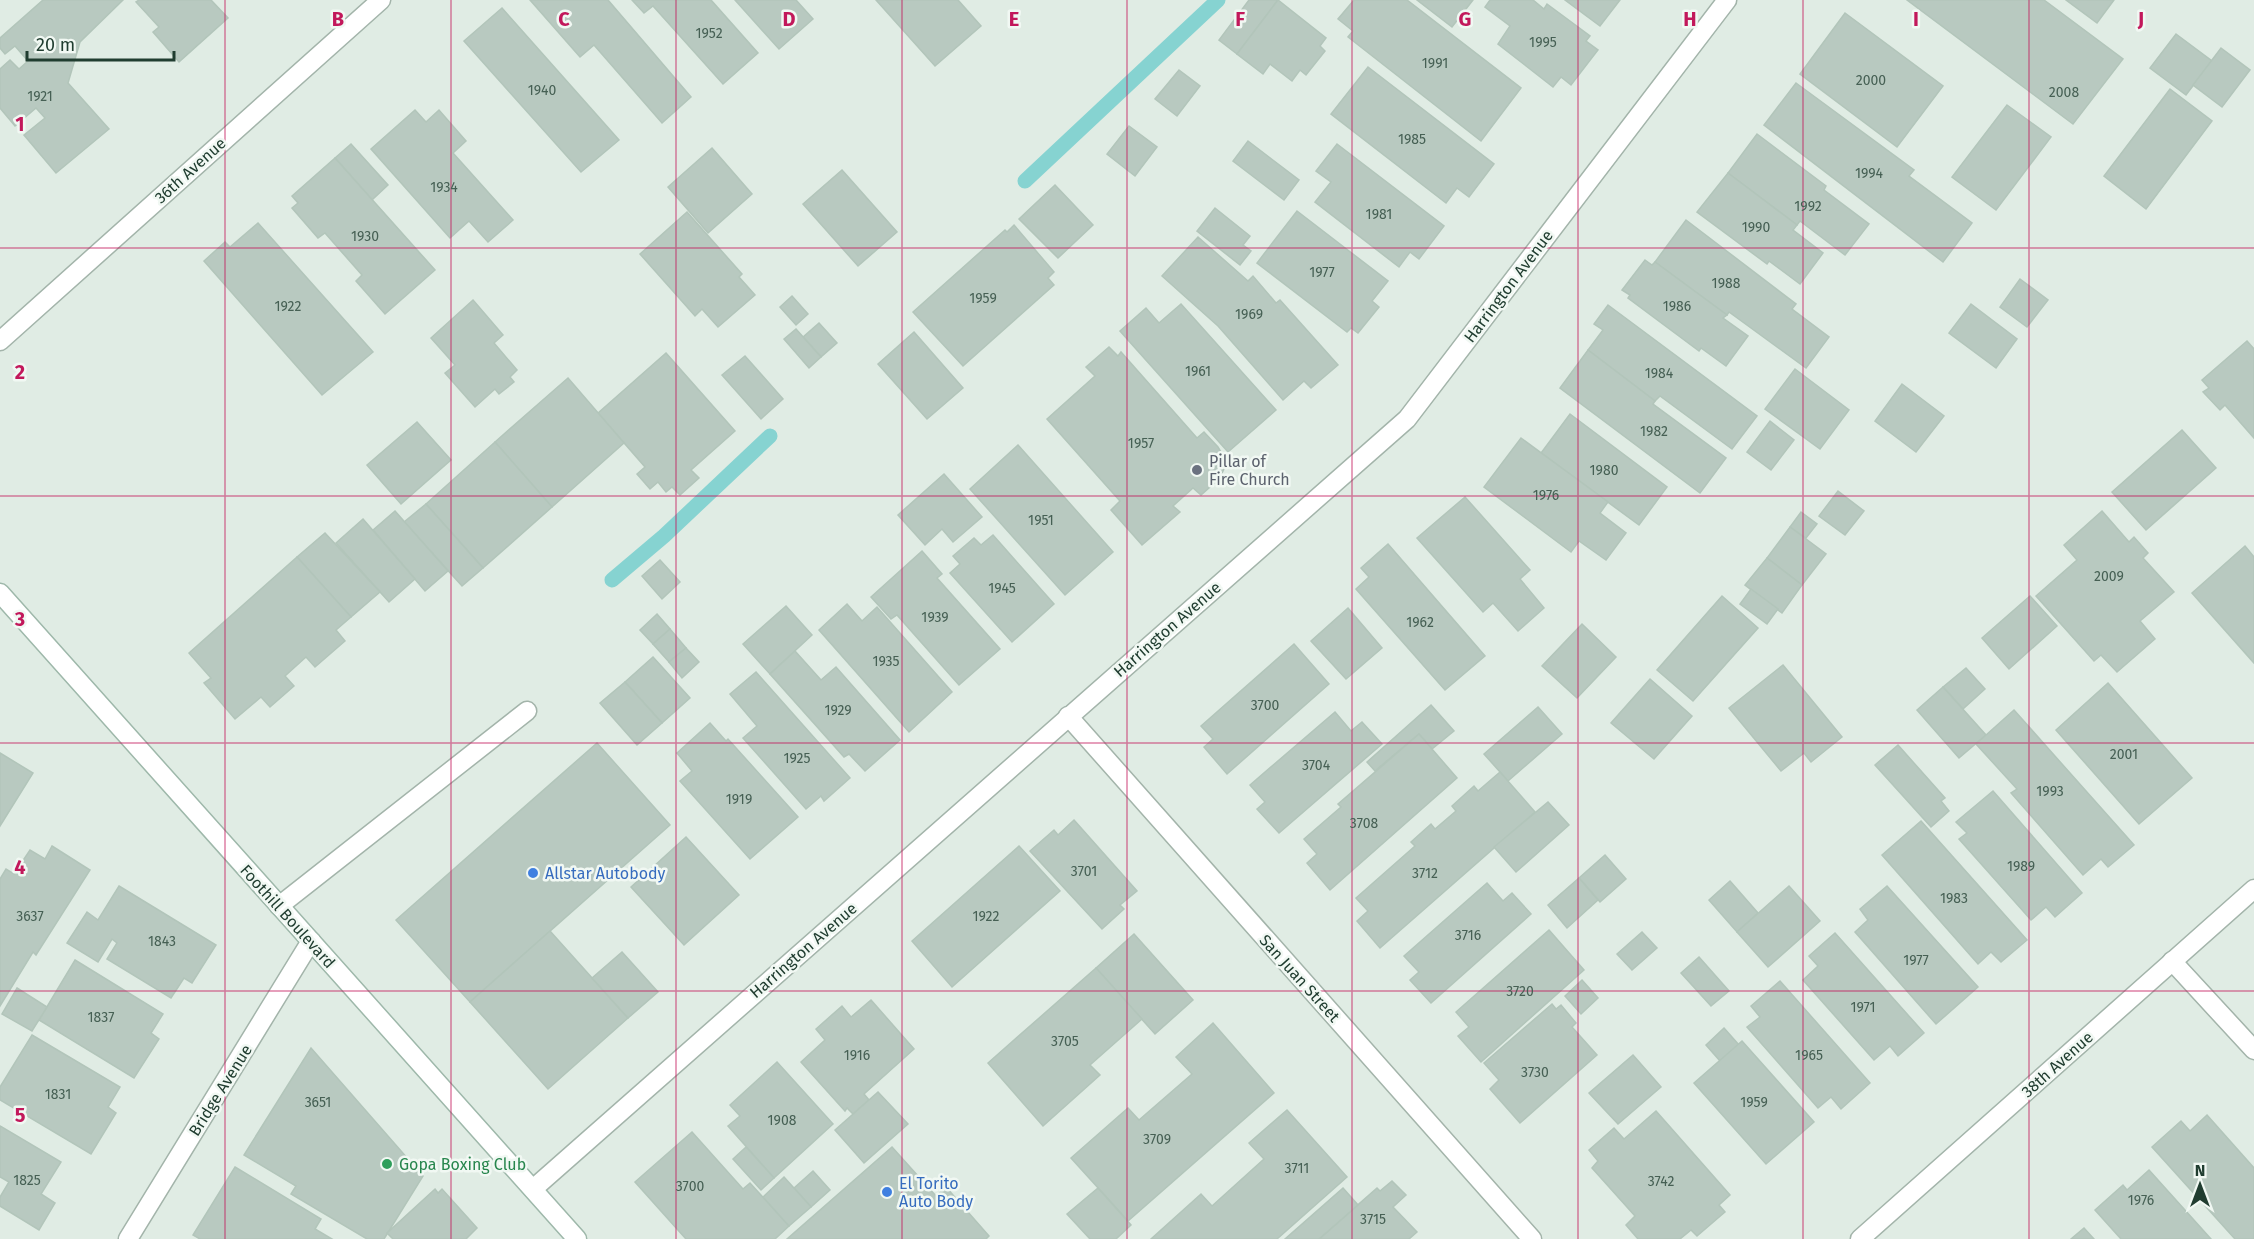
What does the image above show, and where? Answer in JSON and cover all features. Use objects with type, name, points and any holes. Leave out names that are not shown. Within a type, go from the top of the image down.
[{"type":"street","name":"36th Avenue","points":[[0,341],[381,0]]},
{"type":"street","name":"Harrington Avenue","points":[[533,1189],[1407,418],[1727,0]]},
{"type":"street","name":"Foothill Boulevard","points":[[0,593],[577,1239]]},
{"type":"street","points":[[279,906],[527,711]]},
{"type":"street","name":"San Juan Street","points":[[1068,716],[1532,1239]]},
{"type":"street","name":"38th Avenue","points":[[1860,1239],[2254,890]]},
{"type":"street","name":"Bridge Avenue","points":[[128,1239],[311,941]]},
{"type":"street","points":[[2172,961],[2254,1050]]},
{"type":"building","points":[[43,0],[123,0],[80,42],[68,83],[109,129],[56,173],[24,135],[45,118],[36,108],[15,126],[0,108],[0,69],[10,60],[19,69],[28,61],[15,46],[5,54],[0,48],[0,38]]},
{"type":"building","points":[[139,0],[211,0],[228,18],[179,62],[153,32],[159,27],[136,2]]},
{"type":"building","points":[[530,0],[608,0],[691,97],[662,123],[594,45],[580,57]]},
{"type":"building","points":[[632,0],[711,0],[758,53],[723,84],[653,6],[644,13]]},
{"type":"building","points":[[735,0],[796,0],[813,19],[779,49]]},
{"type":"building","points":[[876,0],[958,0],[981,26],[935,66]]},
{"type":"building","points":[[1249,0],[1278,0],[1237,54],[1219,40]]},
{"type":"building","points":[[1278,0],[1326,38],[1320,46],[1325,51],[1306,75],[1300,70],[1292,81],[1270,64],[1263,74],[1237,54]]},
{"type":"building","points":[[1354,0],[1407,0],[1521,88],[1481,141],[1348,37],[1353,31],[1338,19]]},
{"type":"building","points":[[1417,0],[1473,0],[1452,27]]},
{"type":"building","points":[[1490,0],[1533,0],[1544,9],[1547,4],[1590,36],[1586,41],[1598,50],[1571,85],[1561,77],[1553,87],[1498,44],[1510,26],[1485,7]]},
{"type":"building","points":[[1565,0],[1620,0],[1600,26]]},
{"type":"building","points":[[1907,0],[2044,0],[2123,59],[2073,124]]},
{"type":"building","points":[[2066,0],[2114,0],[2097,23]]},
{"type":"building","points":[[502,8],[619,140],[581,172],[464,41]]},
{"type":"building","points":[[1845,13],[1943,86],[1897,147],[1800,74]]},
{"type":"building","points":[[2176,34],[2212,61],[2186,95],[2150,68]]},
{"type":"building","points":[[2221,48],[2250,70],[2222,107],[2193,85]]},
{"type":"building","points":[[1368,67],[1494,164],[1469,197],[1457,188],[1446,203],[1331,114]]},
{"type":"building","points":[[1179,70],[1200,86],[1177,116],[1155,99]]},
{"type":"building","points":[[1796,83],[1914,170],[1909,176],[1972,223],[1943,262],[1764,125]]},
{"type":"building","points":[[2170,89],[2212,121],[2146,209],[2104,176]]},
{"type":"building","points":[[2007,105],[2051,137],[1996,210],[1952,177]]},
{"type":"building","points":[[415,110],[426,122],[439,110],[466,141],[453,153],[513,220],[488,242],[469,221],[450,238],[371,149]]},
{"type":"building","points":[[1129,126],[1157,147],[1135,176],[1107,154]]},
{"type":"building","points":[[1757,134],[1826,186],[1824,190],[1869,224],[1845,255],[1800,221],[1797,225],[1728,173]]},
{"type":"building","points":[[1248,141],[1299,180],[1284,200],[1233,161]]},
{"type":"building","points":[[351,144],[388,185],[372,200],[335,158]]},
{"type":"building","points":[[1337,144],[1444,226],[1419,259],[1410,252],[1399,267],[1315,202],[1331,182],[1316,171]]},
{"type":"building","points":[[712,148],[752,194],[708,233],[668,187]]},
{"type":"building","points":[[335,158],[435,270],[385,314],[356,281],[362,275],[325,233],[318,238],[292,208],[298,203],[292,196]]},
{"type":"building","points":[[842,170],[897,232],[858,266],[803,204]]},
{"type":"building","points":[[1728,173],[1797,225],[1793,230],[1823,253],[1800,284],[1769,261],[1767,264],[1697,212]]},
{"type":"building","points":[[1055,185],[1093,225],[1058,258],[1019,219]]},
{"type":"building","points":[[1215,208],[1250,236],[1243,245],[1251,251],[1240,265],[1197,231]]},
{"type":"building","points":[[1297,211],[1388,281],[1372,301],[1379,307],[1358,333],[1351,328],[1347,332],[1257,263]]},
{"type":"building","points":[[687,212],[742,274],[739,277],[755,295],[718,327],[702,309],[695,316],[640,254]]},
{"type":"building","points":[[1686,220],[1796,304],[1792,309],[1829,337],[1806,368],[1729,312],[1727,315],[1655,262]]},
{"type":"building","points":[[258,223],[373,352],[322,395],[204,261],[225,242],[230,247]]},
{"type":"building","points":[[1014,225],[1054,272],[1048,278],[1054,285],[963,366],[913,312],[1005,230],[1007,232]]},
{"type":"building","points":[[1198,237],[1248,281],[1253,276],[1276,303],[1280,300],[1338,365],[1311,388],[1304,381],[1283,400],[1218,326],[1162,276]]},
{"type":"building","points":[[1645,260],[1652,265],[1655,262],[1727,315],[1723,318],[1748,336],[1726,366],[1701,348],[1699,351],[1628,298],[1630,295],[1622,290]]},
{"type":"building","points":[[2020,279],[2048,300],[2027,327],[2000,307]]},
{"type":"building","points":[[792,296],[808,314],[796,325],[780,307]]},
{"type":"building","points":[[473,300],[503,335],[494,343],[517,370],[510,377],[514,382],[499,394],[495,389],[475,407],[445,373],[455,365],[431,338]]},
{"type":"building","points":[[1181,304],[1276,410],[1228,452],[1120,331],[1146,308],[1159,323]]},
{"type":"building","points":[[1971,304],[2017,339],[1996,368],[1949,333]]},
{"type":"building","points":[[1608,305],[1757,416],[1732,449],[1660,396],[1655,401],[1588,350],[1603,330],[1594,324]]},
{"type":"building","points":[[819,323],[837,343],[821,357],[803,337]]},
{"type":"building","points":[[796,329],[821,357],[809,368],[784,339]]},
{"type":"building","points":[[914,332],[963,388],[927,419],[878,364]]},
{"type":"building","points":[[2247,341],[2254,349],[2254,438],[2225,405],[2220,410],[2203,392],[2209,388],[2202,380]]},
{"type":"building","points":[[1109,347],[1118,356],[1121,352],[1197,438],[1204,432],[1218,447],[1225,459],[1225,467],[1219,479],[1201,495],[1193,488],[1173,506],[1180,512],[1142,545],[1111,510],[1120,501],[1047,419],[1095,376],[1086,367]]},
{"type":"building","points":[[1588,350],[1655,401],[1653,404],[1726,458],[1700,493],[1560,388]]},
{"type":"building","points":[[666,353],[735,431],[691,470],[699,478],[680,495],[672,487],[666,492],[658,482],[650,489],[637,474],[645,467],[598,413]]},
{"type":"building","points":[[745,356],[783,399],[761,419],[722,375]]},
{"type":"building","points":[[1795,369],[1849,410],[1820,449],[1765,409]]},
{"type":"building","points":[[568,378],[624,443],[552,507],[495,442]]},
{"type":"building","points":[[1902,384],[1944,416],[1916,452],[1875,421]]},
{"type":"building","points":[[1570,414],[1667,487],[1639,525],[1541,453]]},
{"type":"building","points":[[1770,421],[1794,440],[1771,470],[1747,452]]},
{"type":"building","points":[[417,422],[451,460],[401,504],[367,465]]},
{"type":"building","points":[[2182,430],[2216,468],[2146,530],[2112,492]]},
{"type":"building","points":[[1521,438],[1608,502],[1600,513],[1626,533],[1606,560],[1579,541],[1571,552],[1484,487]]},
{"type":"building","points":[[495,442],[552,507],[483,568],[426,504]]},
{"type":"building","points":[[1018,445],[1113,552],[1065,595],[970,489]]},
{"type":"building","points":[[944,474],[982,517],[953,542],[942,529],[925,545],[898,515]]},
{"type":"building","points":[[1838,491],[1864,511],[1845,535],[1819,516]]},
{"type":"building","points":[[1465,497],[1530,570],[1520,579],[1544,608],[1518,631],[1493,603],[1483,612],[1417,538]]},
{"type":"building","points":[[426,504],[483,568],[462,586],[404,522]]},
{"type":"building","points":[[395,511],[448,571],[425,591],[373,530]]},
{"type":"building","points":[[2102,511],[2129,542],[2134,537],[2148,553],[2143,558],[2174,592],[2140,621],[2155,639],[2117,672],[2101,655],[2094,661],[2036,596],[2077,560],[2064,545]]},
{"type":"building","points":[[1801,512],[1817,524],[1806,538],[1790,527]]},
{"type":"building","points":[[363,519],[415,579],[389,602],[336,543]]},
{"type":"building","points":[[1790,527],[1826,554],[1802,585],[1767,558]]},
{"type":"building","points":[[325,533],[380,592],[351,617],[297,557]]},
{"type":"building","points":[[993,535],[1054,604],[1012,642],[950,573],[960,564],[953,556],[974,538],[981,545]]},
{"type":"building","points":[[1388,544],[1485,656],[1445,690],[1356,589],[1369,577],[1361,568]]},
{"type":"building","points":[[2245,546],[2254,557],[2254,663],[2192,593]]},
{"type":"building","points":[[922,551],[942,574],[937,578],[1000,649],[959,685],[897,615],[891,619],[871,597]]},
{"type":"building","points":[[297,557],[351,617],[336,630],[345,641],[315,667],[306,657],[285,676],[294,686],[270,707],[261,697],[235,719],[204,683],[211,678],[189,653]]},
{"type":"building","points":[[1767,558],[1802,585],[1782,613],[1745,585]]},
{"type":"building","points":[[660,560],[680,582],[662,599],[642,576]]},
{"type":"building","points":[[1751,589],[1778,609],[1767,624],[1740,604]]},
{"type":"building","points":[[1722,596],[1758,628],[1693,701],[1657,670]]},
{"type":"building","points":[[2030,596],[2057,626],[2009,669],[1982,638]]},
{"type":"building","points":[[847,604],[862,621],[877,607],[952,692],[909,732],[819,630]]},
{"type":"building","points":[[786,606],[812,635],[770,674],[743,644]]},
{"type":"building","points":[[1348,608],[1382,648],[1346,679],[1311,641]]},
{"type":"building","points":[[657,614],[670,629],[653,644],[640,630]]},
{"type":"building","points":[[1582,624],[1616,657],[1577,698],[1542,666]]},
{"type":"building","points":[[670,629],[686,648],[669,662],[653,644]]},
{"type":"building","points":[[1294,644],[1329,684],[1227,774],[1204,747],[1213,739],[1201,726]]},
{"type":"building","points":[[686,648],[699,662],[682,678],[669,662]]},
{"type":"building","points":[[795,651],[821,680],[836,667],[900,740],[865,771],[849,754],[844,757],[770,674]]},
{"type":"building","points":[[653,657],[690,698],[662,723],[625,682]]},
{"type":"building","points":[[1783,665],[1842,737],[1811,762],[1804,753],[1781,771],[1729,708]]},
{"type":"building","points":[[1966,668],[1985,689],[1963,709],[1943,687]]},
{"type":"building","points":[[756,672],[850,778],[824,801],[821,796],[806,809],[743,738],[757,726],[730,694]]},
{"type":"building","points":[[1650,679],[1692,716],[1654,759],[1611,723]]},
{"type":"building","points":[[625,682],[662,723],[637,745],[600,703]]},
{"type":"building","points":[[2108,683],[2192,778],[2139,824],[2056,730]]},
{"type":"building","points":[[1943,687],[1986,735],[1959,758],[1917,710]]},
{"type":"building","points":[[1431,705],[1454,731],[1432,749],[1419,734],[1375,771],[1367,762]]},
{"type":"building","points":[[1538,707],[1562,734],[1508,781],[1484,754]]},
{"type":"building","points":[[2014,710],[2134,845],[2108,867],[2101,859],[2083,875],[2011,793],[2017,789],[1976,744]]},
{"type":"building","points":[[1335,712],[1351,731],[1362,722],[1382,744],[1279,833],[1257,809],[1265,802],[1250,785]]},
{"type":"building","points":[[710,723],[726,741],[728,739],[798,817],[750,859],[680,781],[692,771],[677,753]]},
{"type":"building","points":[[1419,734],[1457,778],[1330,890],[1307,863],[1317,854],[1304,839],[1341,807],[1338,804]]},
{"type":"building","name":"Allstar Autobody","points":[[597,743],[670,825],[470,1002],[396,920]]},
{"type":"building","points":[[1898,745],[1945,798],[1941,801],[1949,811],[1931,827],[1875,765]]},
{"type":"building","points":[[0,753],[33,773],[0,826]]},
{"type":"building","points":[[1500,772],[1535,812],[1380,948],[1357,921],[1368,911],[1356,898],[1415,846],[1411,842],[1431,824],[1435,829],[1456,811],[1452,806],[1474,786],[1478,791]]},
{"type":"building","points":[[1993,791],[2082,893],[2055,917],[2046,907],[2031,920],[1959,839],[1967,833],[1956,822]]},
{"type":"building","points":[[1548,802],[1569,825],[1516,872],[1494,847]]},
{"type":"building","points":[[1074,820],[1137,891],[1120,905],[1124,909],[1102,929],[1030,851],[1054,830],[1058,835]]},
{"type":"building","points":[[1921,821],[2027,940],[2001,962],[1991,952],[1978,964],[1882,855]]},
{"type":"building","points":[[686,837],[739,895],[684,945],[631,887]]},
{"type":"building","points":[[52,846],[90,870],[36,955],[33,952],[0,1006],[0,879],[6,869],[14,874],[30,850],[45,859]]},
{"type":"building","points":[[1019,846],[1060,891],[952,987],[912,941]]},
{"type":"building","points":[[1605,855],[1626,879],[1600,902],[1579,878]]},
{"type":"building","points":[[1579,878],[1598,900],[1567,928],[1548,905]]},
{"type":"building","points":[[1730,881],[1758,913],[1737,932],[1709,900]]},
{"type":"building","points":[[1487,883],[1503,901],[1512,893],[1531,914],[1431,1003],[1410,980],[1419,972],[1404,956]]},
{"type":"building","points":[[119,886],[216,945],[192,983],[184,978],[171,998],[107,959],[117,943],[112,939],[98,962],[67,943],[87,912],[98,920]]},
{"type":"building","points":[[1789,886],[1820,921],[1768,967],[1737,932]]},
{"type":"building","points":[[1887,886],[1978,987],[1936,1024],[1855,932],[1868,920],[1860,909]]},
{"type":"building","points":[[1549,930],[1584,970],[1481,1062],[1458,1036],[1469,1027],[1456,1012]]},
{"type":"building","points":[[550,931],[628,1018],[548,1089],[470,1002]]},
{"type":"building","points":[[1642,932],[1657,948],[1632,970],[1617,954]]},
{"type":"building","points":[[1835,933],[1924,1033],[1898,1056],[1890,1046],[1874,1060],[1803,980],[1818,966],[1809,956]]},
{"type":"building","points":[[1134,934],[1193,1000],[1155,1034],[1096,968]]},
{"type":"building","points":[[622,952],[658,992],[628,1018],[592,978]]},
{"type":"building","points":[[1699,957],[1729,991],[1711,1006],[1681,973]]},
{"type":"building","points":[[75,960],[163,1014],[151,1033],[159,1039],[134,1078],[39,1020]]},
{"type":"building","points":[[1096,968],[1142,1019],[1090,1065],[1100,1075],[1043,1126],[988,1063]]},
{"type":"building","points":[[1582,980],[1598,998],[1581,1014],[1565,996]]},
{"type":"building","points":[[1780,981],[1870,1083],[1841,1109],[1831,1097],[1818,1108],[1747,1027],[1760,1017],[1751,1006]]},
{"type":"building","points":[[17,988],[47,1007],[32,1031],[2,1014]]},
{"type":"building","points":[[871,1000],[914,1049],[864,1094],[869,1100],[853,1114],[847,1108],[845,1111],[801,1062],[825,1040],[816,1029],[842,1006],[851,1017]]},
{"type":"building","points":[[1552,1004],[1556,1009],[1561,1005],[1576,1023],[1572,1027],[1597,1055],[1520,1123],[1490,1089],[1499,1080],[1484,1063]]},
{"type":"building","points":[[1213,1023],[1274,1093],[1128,1221],[1071,1158],[1128,1108],[1139,1120],[1192,1074],[1176,1057]]},
{"type":"building","points":[[1724,1028],[1739,1045],[1720,1061],[1706,1045]]},
{"type":"building","points":[[32,1035],[120,1087],[108,1107],[116,1113],[91,1154],[0,1100],[0,1087]]},
{"type":"building","points":[[1742,1041],[1814,1122],[1766,1164],[1694,1083]]},
{"type":"building","points":[[311,1048],[423,1176],[384,1239],[367,1239],[291,1194],[296,1186],[244,1155]]},
{"type":"building","points":[[1633,1055],[1661,1087],[1618,1124],[1589,1093]]},
{"type":"building","points":[[777,1062],[833,1124],[774,1178],[728,1126],[740,1116],[730,1105]]},
{"type":"building","points":[[878,1092],[908,1124],[864,1163],[835,1130]]},
{"type":"building","points":[[1287,1110],[1347,1177],[1277,1239],[1151,1239],[1201,1194],[1212,1206],[1264,1159],[1249,1143]]},
{"type":"building","points":[[1656,1111],[1730,1195],[1719,1205],[1725,1212],[1697,1236],[1691,1230],[1680,1239],[1638,1239],[1626,1225],[1635,1216],[1592,1168],[1598,1161],[1589,1150],[1614,1128],[1624,1139]]},
{"type":"building","points":[[2207,1115],[2254,1168],[2254,1239],[2235,1239],[2152,1147],[2181,1121],[2190,1131]]},
{"type":"building","points":[[0,1126],[61,1162],[41,1194],[55,1203],[39,1230],[0,1206],[0,1197],[9,1182],[0,1177]]},
{"type":"building","points":[[692,1132],[743,1189],[750,1183],[789,1226],[775,1239],[686,1239],[635,1182]]},
{"type":"building","points":[[746,1147],[774,1178],[761,1190],[733,1159]]},
{"type":"building","name":"El Torito Auto Body","points":[[892,1147],[936,1196],[946,1187],[989,1236],[986,1239],[787,1239]]},
{"type":"building","points":[[235,1167],[321,1219],[315,1229],[332,1239],[200,1239],[193,1235]]},
{"type":"building","points":[[2149,1170],[2211,1239],[2121,1239],[2095,1210],[2123,1185],[2127,1190]]},
{"type":"building","points":[[813,1171],[830,1190],[811,1207],[794,1188]]},
{"type":"building","points":[[784,1177],[811,1207],[789,1226],[763,1197]]},
{"type":"building","points":[[1392,1181],[1406,1195],[1393,1207],[1417,1232],[1409,1239],[1319,1239],[1377,1188],[1380,1191]]},
{"type":"building","points":[[1098,1188],[1131,1225],[1116,1239],[1090,1239],[1067,1214]]},
{"type":"building","points":[[1343,1188],[1358,1205],[1319,1239],[1285,1239]]},
{"type":"building","points":[[435,1189],[438,1193],[442,1189],[477,1228],[466,1239],[393,1239],[387,1233]]},
{"type":"building","points":[[2084,1228],[2094,1239],[2071,1239]]},
{"type":"waterway","points":[[1025,181],[1218,0]]},
{"type":"waterway","points":[[612,580],[664,536],[770,436]]},
{"type":"place","name":"Pillar of Fire Church","points":[[1197,470]]},
{"type":"place","name":"Allstar Autobody","points":[[533,873]]},
{"type":"place","name":"Gopa Boxing Club","points":[[387,1164]]},
{"type":"place","name":"El Torito Auto Body","points":[[887,1192]]}]
